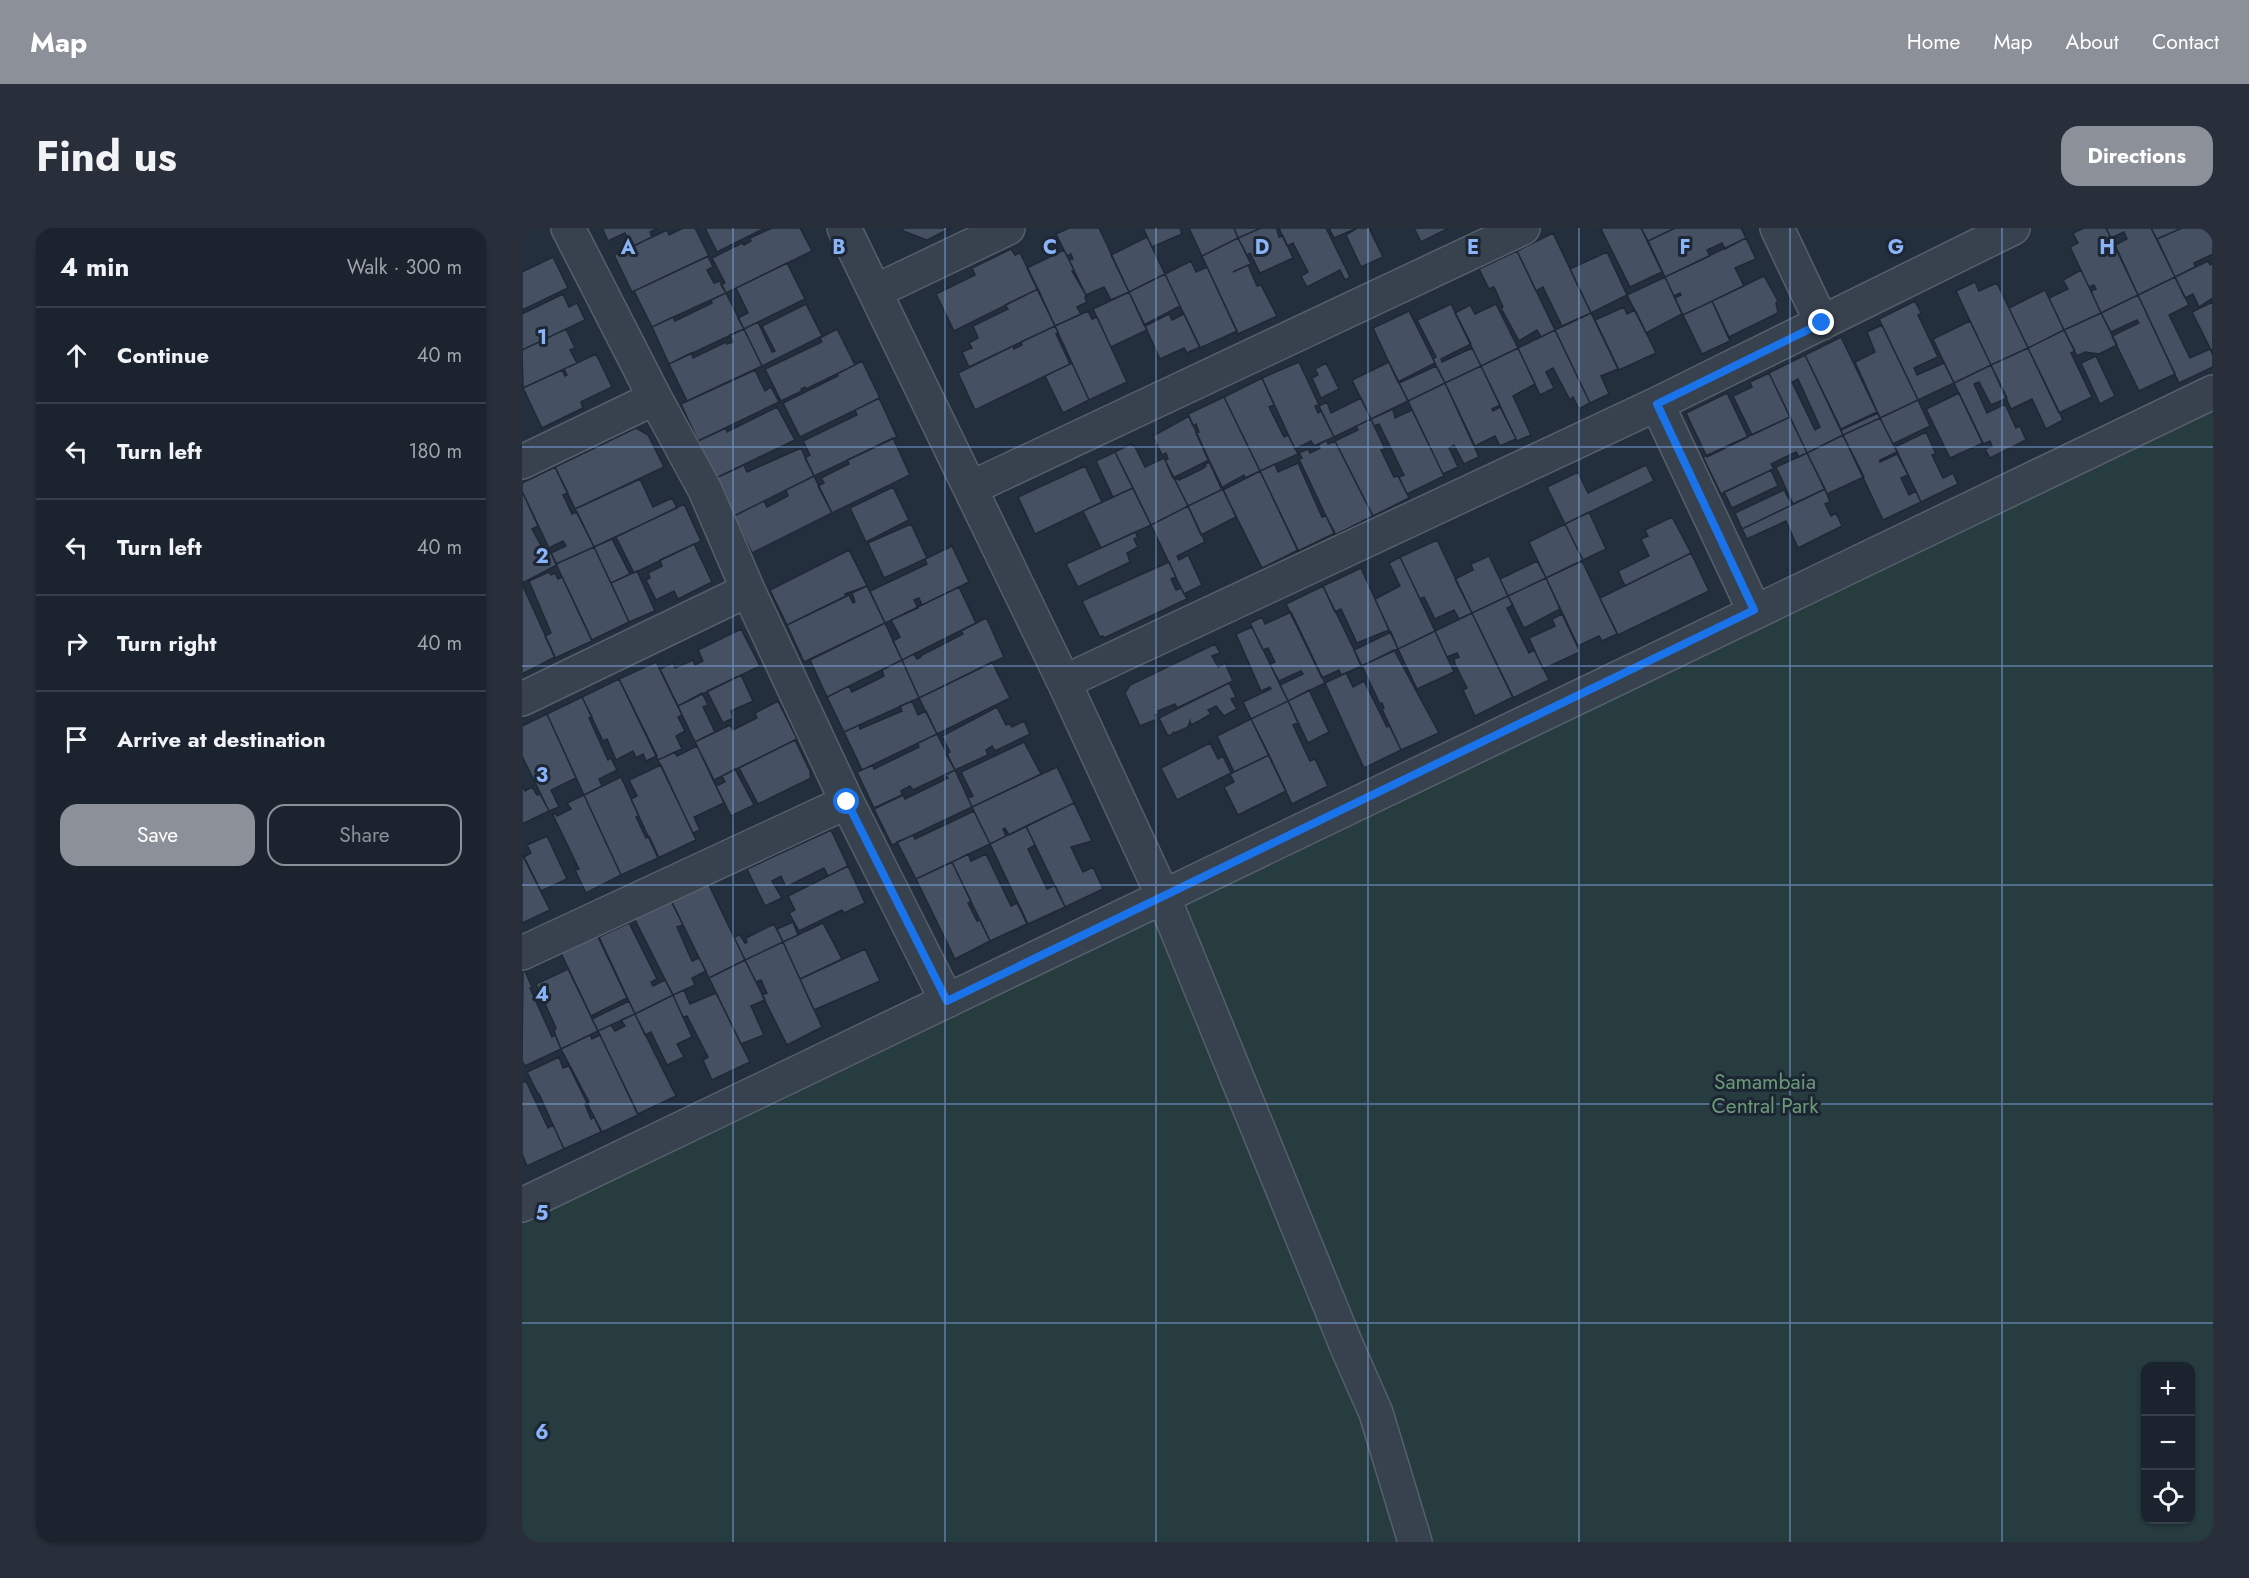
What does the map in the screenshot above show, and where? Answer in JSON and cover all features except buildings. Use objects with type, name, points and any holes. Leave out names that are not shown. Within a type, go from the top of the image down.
[{"type":"street","points":[[568,228],[705,490],[748,590],[847,802],[947,1001]]},
{"type":"street","points":[[844,228],[1064,682],[1163,896],[1376,1413],[1415,1542]]},
{"type":"street","points":[[876,291],[1008,228]]},
{"type":"street","points":[[971,488],[1523,228]]},
{"type":"street","points":[[1777,228],[1822,323]]},
{"type":"street","points":[[1064,682],[1657,404],[2013,228]]},
{"type":"street","points":[[522,1205],[1754,610],[2213,392]]},
{"type":"street","points":[[522,462],[655,398]]},
{"type":"street","points":[[1657,404],[1754,610]]},
{"type":"street","points":[[522,699],[748,590]]},
{"type":"street","points":[[522,953],[847,802]]},
{"type":"green space","name":"Samambaia Central Park","points":[[2213,379],[2213,1539],[2207,1542],[522,1542],[522,1195]]},
{"type":"route","points":[[847,802],[947,1001],[1754,610],[1657,404],[1822,323]]}]
